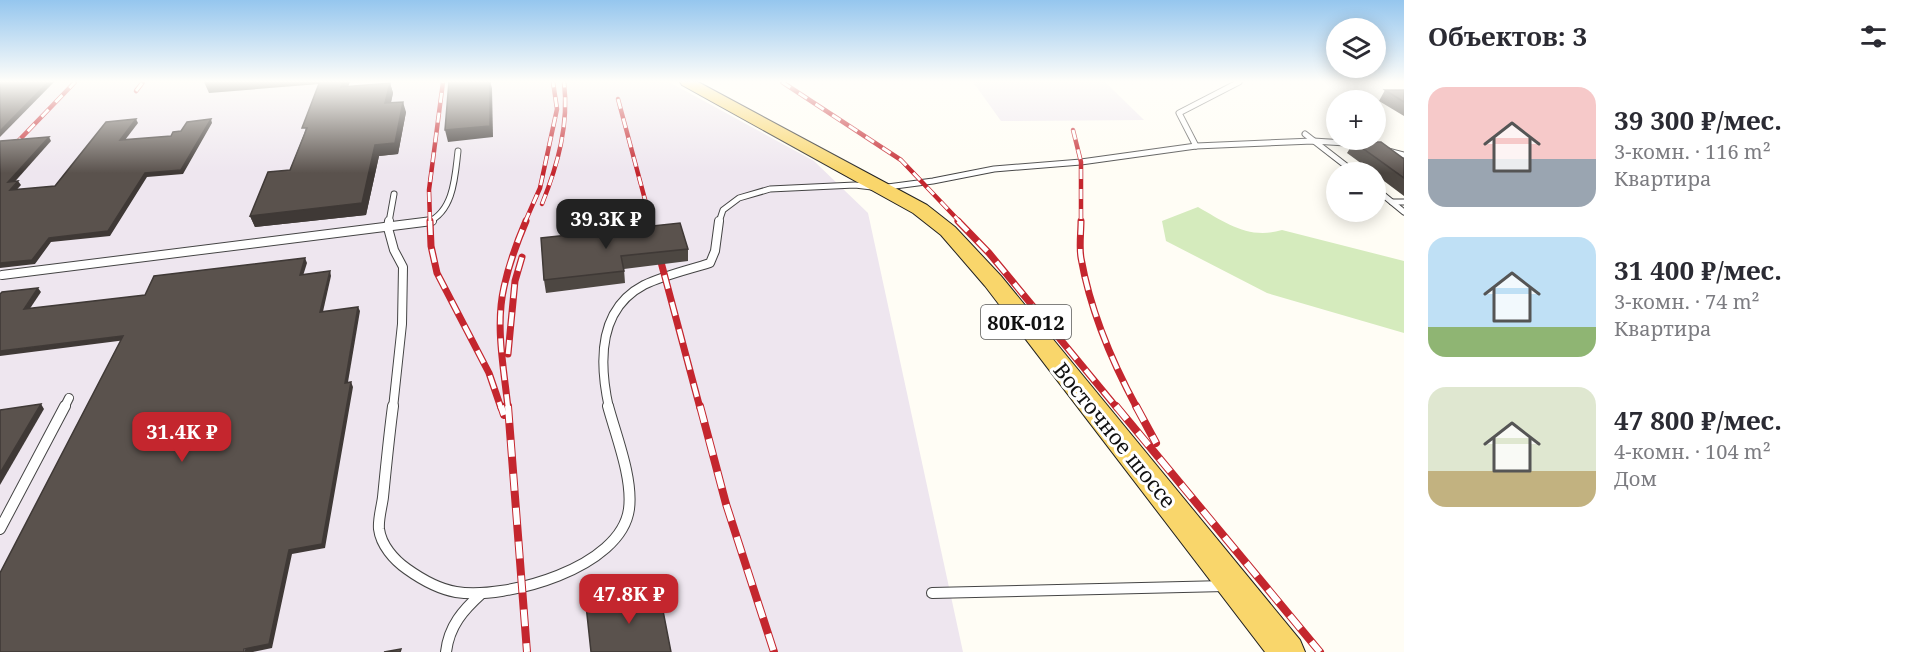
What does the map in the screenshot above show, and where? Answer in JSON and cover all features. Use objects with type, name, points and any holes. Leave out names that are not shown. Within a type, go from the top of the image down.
[{"type":"main road","name":"Восточное шоссе","points":[[744,112],[920,209],[948,231],[993,281],[1287,652]]},
{"type":"lane","points":[[1180,112],[1196,146]]},
{"type":"lane","points":[[1305,134],[1341,162]]},
{"type":"lane","points":[[394,194],[388,228],[394,250],[403,267],[402,324],[378,529],[393,557],[419,576],[454,592],[482,593],[522,586],[572,572],[607,547],[624,525],[629,509],[627,480],[603,381],[603,346],[607,328],[614,312],[637,289],[653,280],[710,263],[723,210],[739,198],[770,189],[855,185],[880,188],[933,181],[994,169],[1081,162],[1196,146],[1326,141]]},
{"type":"lane","points":[[1396,160],[1379,148],[1404,155]]},
{"type":"lane","points":[[2,274],[429,222],[440,216],[450,202],[458,151]]},
{"type":"lane","points":[[1386,197],[1404,212]]},
{"type":"lane","points":[[1392,202],[1404,202]]},
{"type":"lane","points":[[0,529],[69,398]]},
{"type":"lane","points":[[932,593],[1236,586]]},
{"type":"lane","points":[[446,652],[447,639],[459,612],[482,593]]},
{"type":"shaded area","points":[[0,112],[725,112],[814,161],[868,213],[963,652],[0,652]]},
{"type":"shaded area","points":[[995,112],[1136,112],[1144,120],[1001,121]]},
{"type":"green space","points":[[1198,207],[1228,224],[1248,231],[1270,233],[1282,230],[1404,261],[1404,333],[1267,293],[1166,241],[1162,221]]},
{"type":"building","points":[[0,112],[18,112],[0,131]]},
{"type":"building","points":[[308,112],[401,112],[395,143],[375,145],[362,203],[250,216],[268,172],[290,170],[307,128],[302,128]]},
{"type":"building","points":[[446,112],[490,112],[490,126],[445,130]]},
{"type":"building","points":[[136,119],[120,140],[171,136],[173,132],[181,131],[187,122],[211,119],[181,170],[145,173],[108,231],[49,238],[32,260],[0,263],[0,141],[49,137],[8,182],[18,181],[10,190],[55,186],[106,122]]},
{"type":"building","points":[[1386,146],[1404,159],[1404,178],[1386,165],[1386,162],[1382,162],[1365,150],[1386,150]]},
{"type":"building","points":[[680,223],[688,249],[621,256],[624,271],[544,280],[541,238]]},
{"type":"building","points":[[305,258],[300,275],[330,271],[320,312],[358,307],[345,383],[351,382],[322,544],[289,550],[269,644],[244,649],[244,652],[0,652],[0,573],[123,336],[0,351],[0,294],[38,288],[24,309],[145,295],[154,276]]},
{"type":"building","points":[[41,404],[0,473],[0,410]]},
{"type":"building","points":[[659,590],[671,652],[591,652],[586,605]]},
{"type":"building","points":[[401,649],[400,652],[384,652]]},
{"type":"railway","points":[[0,160],[46,112]]},
{"type":"railway","points":[[430,222],[429,190],[439,112]]},
{"type":"railway","points":[[525,222],[540,188],[556,112]]},
{"type":"railway","points":[[542,204],[561,144],[565,112]]},
{"type":"railway","points":[[622,112],[651,222]]},
{"type":"railway","points":[[828,112],[901,160],[960,222]]},
{"type":"railway","points":[[1073,130],[1081,162],[1081,221]]},
{"type":"railway","points":[[430,221],[431,246],[437,273],[489,373],[501,408]]},
{"type":"railway","points":[[508,408],[501,348],[501,302],[516,245],[526,221]]},
{"type":"railway","points":[[650,221],[700,408]]},
{"type":"railway","points":[[958,221],[989,253],[1117,408]]},
{"type":"railway","points":[[1081,221],[1080,253],[1090,296],[1111,354],[1136,406]]},
{"type":"railway","points":[[508,354],[515,281],[522,257]]},
{"type":"railway","points":[[501,406],[504,415]]},
{"type":"railway","points":[[508,406],[527,652]]},
{"type":"railway","points":[[700,406],[726,504],[774,652]]},
{"type":"railway","points":[[1116,406],[1320,652]]},
{"type":"railway","points":[[1136,406],[1156,443]]}]
